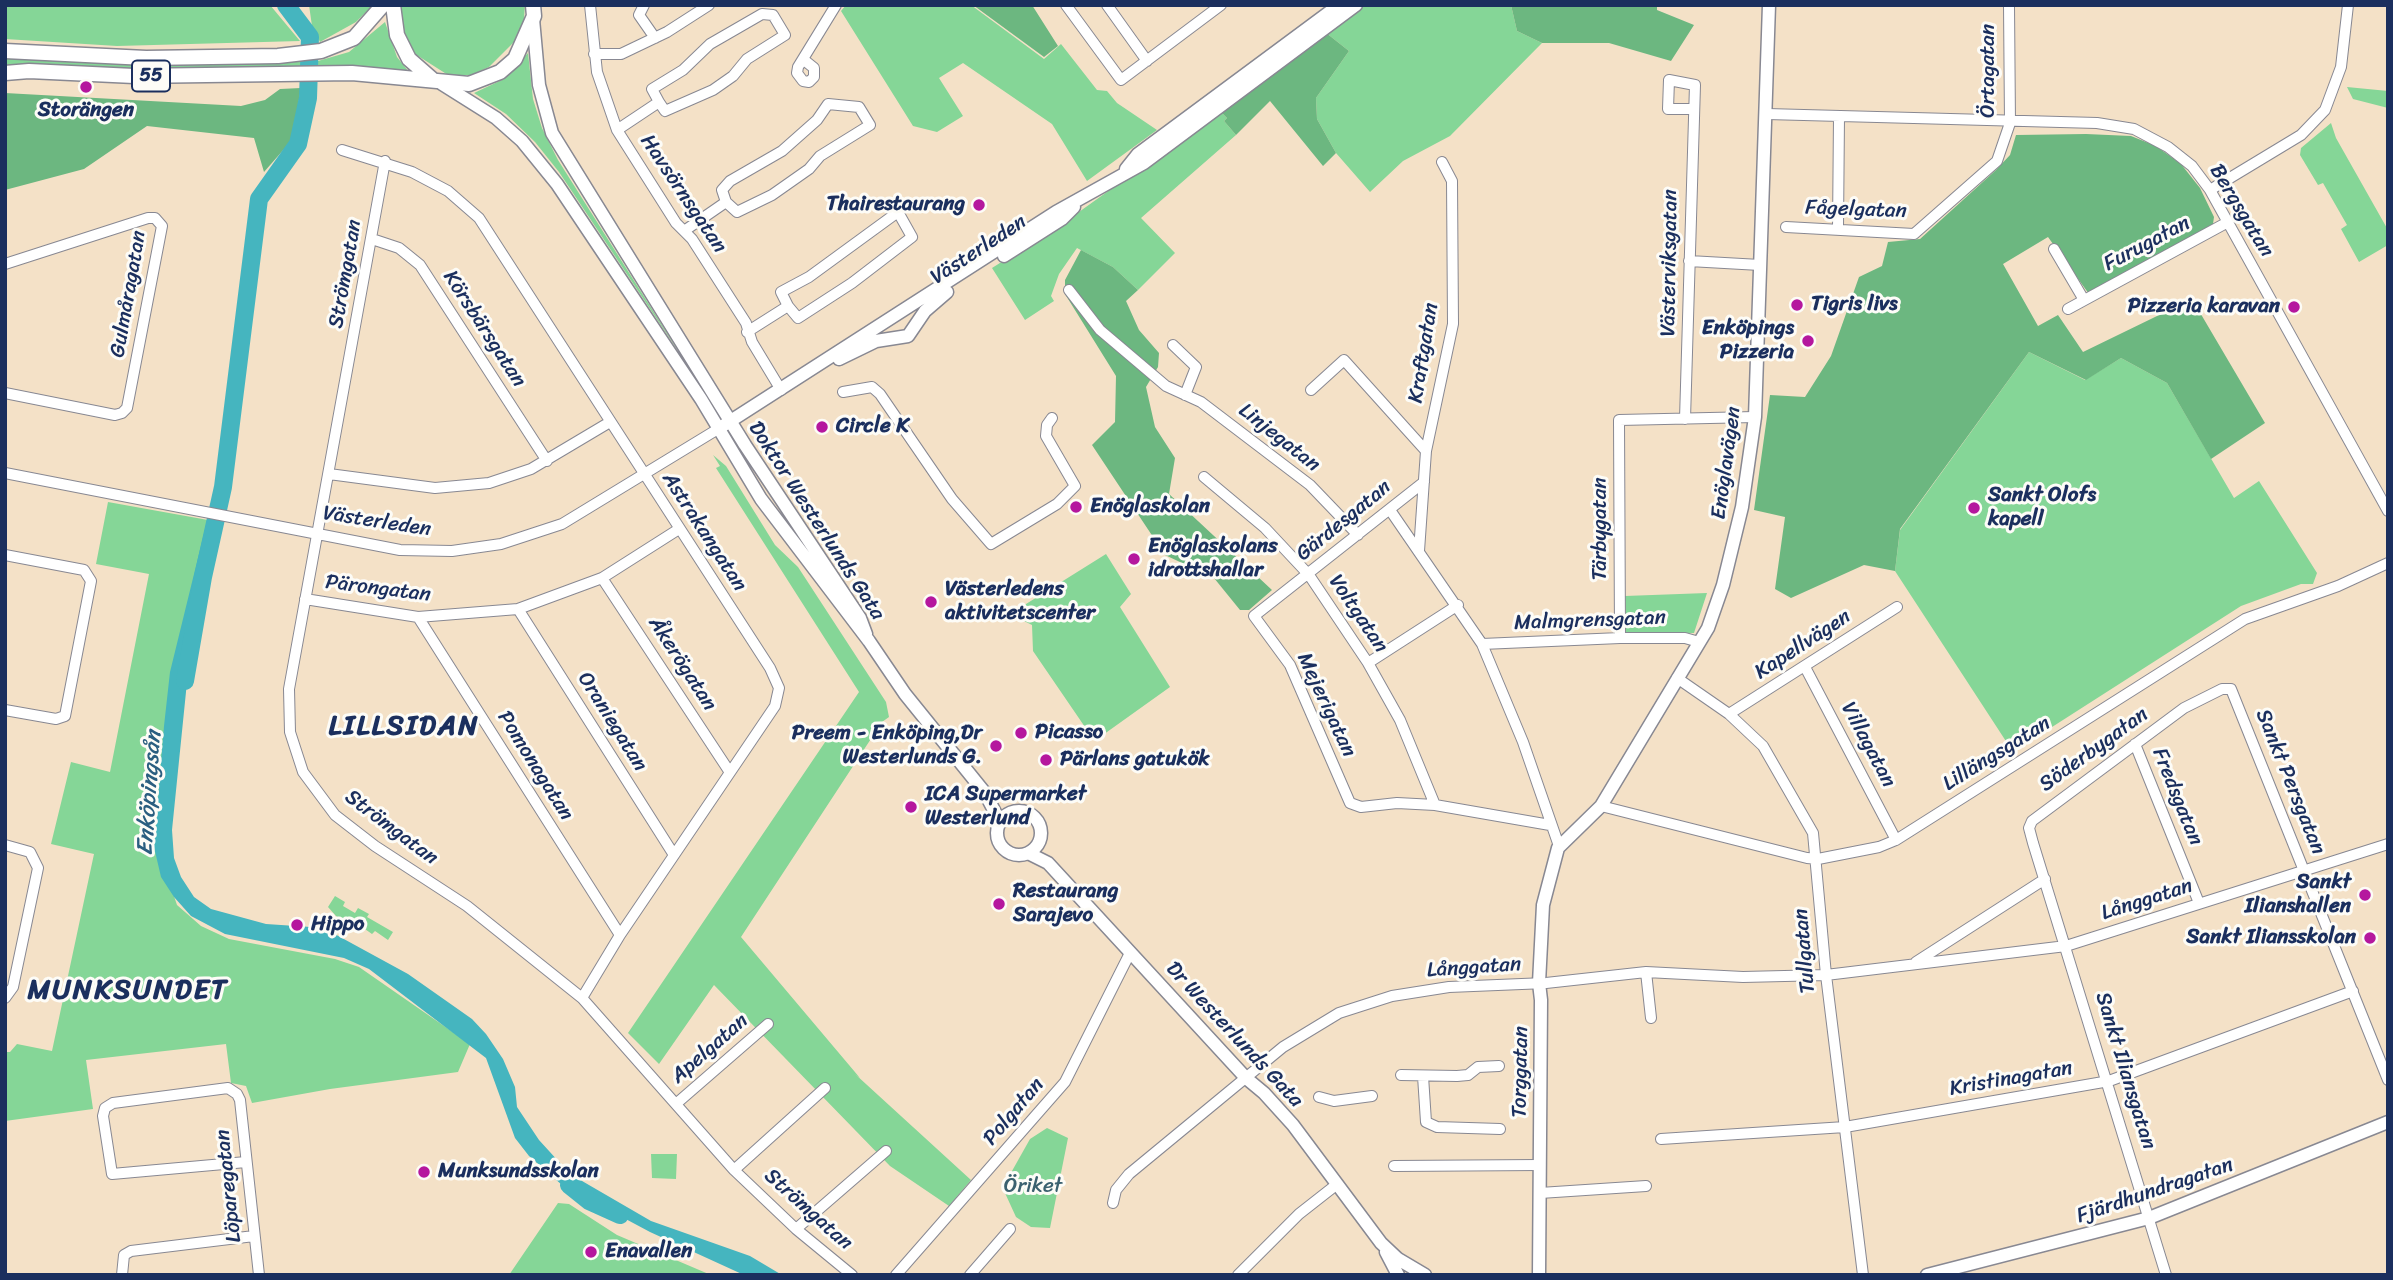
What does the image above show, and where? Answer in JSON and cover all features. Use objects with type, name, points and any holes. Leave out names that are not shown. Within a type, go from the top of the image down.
[{"type":"main road","name":"55","points":[[5,51],[135,57],[278,56],[321,51],[354,38],[383,5]]},
{"type":"main road","points":[[393,5],[397,35],[409,59],[420,71],[440,83]]},
{"type":"main road","name":"Västerleden","points":[[1122,175],[1138,154],[1339,5]]},
{"type":"main road","name":"Enöglavägen","points":[[1551,872],[1559,846],[1601,806],[1699,642],[1715,612],[1731,557],[1755,418],[1769,5]]},
{"type":"main road","name":"Västerleden","points":[[718,429],[1056,212],[1144,163],[1354,6]]},
{"type":"main road","name":"55","points":[[10,71],[134,76],[352,73],[469,84],[500,72],[514,59],[533,12]]},
{"type":"main road","name":"Doktor Westerlunds Gata","points":[[533,12],[543,109],[552,133],[730,422],[860,618],[869,641]]},
{"type":"main road","name":"Doktor Westerlunds Gata","points":[[440,83],[496,118],[522,141],[558,184],[761,499],[869,641]]},
{"type":"main road","name":"Västerleden","points":[[825,362],[845,357],[876,341],[908,336],[917,322],[942,296],[1062,219],[1081,200]]},
{"type":"main road","points":[[902,311],[914,316],[917,322]]},
{"type":"main road","name":"Dr Westerlunds Gata","points":[[869,641],[905,694],[1004,816]]},
{"type":"main road","name":"Dr Westerlunds Gata","points":[[1048,863],[1028,853],[1009,853],[1000,845],[996,829],[1004,816],[1022,810],[1035,818],[1041,831],[1039,842],[1048,863],[1245,1078],[1293,1125],[1381,1243],[1398,1259],[1425,1275],[1436,1275]]},
{"type":"main road","points":[[1028,853],[1039,842]]},
{"type":"main road","name":"Torggatan","points":[[1539,1275],[1539,983],[1543,905],[1551,872]]},
{"type":"main road","name":"Fjärdhundragatan","points":[[1927,1275],[2150,1218],[2388,1122]]},
{"type":"main road","name":"Dr Westerlunds Gata","points":[[1381,1243],[1398,1275]]},
{"type":"street","name":"Havsörnsgatan","points":[[590,5],[594,54],[601,88],[617,130],[676,223],[684,230],[746,323],[747,332],[781,390]]},
{"type":"street","points":[[644,5],[639,15],[655,38]]},
{"type":"street","points":[[594,54],[621,54],[655,38],[709,5]]},
{"type":"street","points":[[804,60],[836,5]]},
{"type":"street","points":[[1066,5],[1121,79],[1219,6]]},
{"type":"street","points":[[1107,5],[1147,61]]},
{"type":"street","name":"Örtagatan","points":[[2007,137],[2010,122],[2009,5]]},
{"type":"street","points":[[2210,190],[2301,135],[2325,110],[2340,67],[2348,5]]},
{"type":"street","points":[[762,14],[773,15],[785,35],[747,59],[733,75],[713,90],[665,111],[659,102],[652,89],[683,69],[710,44],[762,14]]},
{"type":"street","points":[[617,130],[659,102]]},
{"type":"street","points":[[828,104],[859,107],[870,125],[820,156],[809,169],[772,195],[737,212],[726,202],[722,190],[730,181],[782,151],[817,120],[828,104]]},
{"type":"street","name":"Västerviksgatan","points":[[1685,419],[1694,109]]},
{"type":"street","name":"Bergsgatan","points":[[1767,114],[2097,123],[2134,130],[2174,152],[2192,166],[2210,190],[2388,511]]},
{"type":"street","points":[[1838,229],[1839,117]]},
{"type":"street","name":"Fågelgatan","points":[[1786,227],[1914,234],[1997,161],[2007,137]]},
{"type":"street","name":"Astrakangatan","points":[[342,150],[385,161],[448,191],[479,218],[770,668],[779,688],[775,706],[620,935],[582,998]]},
{"type":"street","name":"Strömgatan","points":[[385,161],[289,689],[290,733],[303,772],[335,815],[375,846],[467,906],[582,998],[734,1170],[796,1229],[852,1275]]},
{"type":"street","name":"Kraftgatan","points":[[1419,551],[1426,451],[1453,324],[1452,181],[1442,162]]},
{"type":"street","points":[[684,230],[726,202]]},
{"type":"street","points":[[898,212],[912,237],[852,283],[798,318],[788,306],[781,292],[809,277],[898,212]]},
{"type":"street","name":"Gulmåragatan","points":[[5,264],[148,218],[155,218],[162,226],[127,408],[115,415],[5,393]]},
{"type":"street","name":"Furugatan","points":[[2068,309],[2228,222]]},
{"type":"street","name":"Körsbärsgatan","points":[[372,239],[399,248],[420,265],[547,461]]},
{"type":"street","points":[[2054,249],[2084,300]]},
{"type":"street","points":[[1689,261],[1760,265]]},
{"type":"street","name":"Linjegatan","points":[[1069,290],[1100,330],[1166,386],[1201,402],[1310,485],[1358,535]]},
{"type":"street","points":[[747,332],[788,306]]},
{"type":"street","points":[[1173,345],[1196,367],[1185,395]]},
{"type":"street","points":[[1311,390],[1344,360],[1426,451]]},
{"type":"street","points":[[843,392],[872,387],[880,394],[952,499],[991,544],[1057,503],[1075,486],[1046,436],[1047,425],[1052,418]]},
{"type":"street","points":[[1685,419],[1755,418]]},
{"type":"street","name":"Tärbygatan","points":[[1620,638],[1619,420],[1685,419]]},
{"type":"street","points":[[328,474],[435,488],[489,482],[547,461],[610,422]]},
{"type":"street","name":"Västerleden","points":[[5,473],[400,550],[452,551],[501,544],[562,524],[718,429]]},
{"type":"street","name":"Voltgatan","points":[[1204,477],[1265,527],[1308,575],[1368,663],[1410,738],[1435,805]]},
{"type":"street","name":"Gärdesgatan","points":[[1254,616],[1424,482]]},
{"type":"street","points":[[1390,510],[1458,605],[1482,644],[1524,742],[1559,846]]},
{"type":"street","name":"Pärongatan","points":[[305,599],[418,617],[518,609],[603,578],[678,529]]},
{"type":"street","points":[[5,555],[84,570],[91,581],[65,716],[56,719],[5,710]]},
{"type":"street","name":"Lillängsgatan","points":[[1601,806],[1818,859],[1857,853],[1896,840],[2245,619],[2338,586],[2388,563]]},
{"type":"street","name":"Åkerögatan","points":[[603,578],[729,771]]},
{"type":"street","points":[[1368,663],[1458,605]]},
{"type":"street","name":"Kapellvägen","points":[[1729,714],[1897,607]]},
{"type":"street","name":"Oraniegatan","points":[[518,609],[674,855]]},
{"type":"street","name":"Mejerigatan","points":[[1254,616],[1290,665],[1318,723],[1347,800],[1361,807],[1396,803],[1435,805]]},
{"type":"street","name":"Pomonagatan","points":[[418,617],[620,935]]},
{"type":"street","name":"Malmgrensgatan","points":[[1482,644],[1620,638],[1685,638],[1699,642]]},
{"type":"street","name":"Villagatan","points":[[1805,667],[1896,840]]},
{"type":"street","name":"Tullgatan","points":[[1677,678],[1729,714],[1763,747],[1813,833],[1818,859],[1826,975],[1863,1275]]},
{"type":"street","name":"Söderbygatan","points":[[2045,879],[2029,825],[2184,708],[2222,689],[2235,693]]},
{"type":"street","name":"Sankt Persgatan","points":[[2235,693],[2388,1080]]},
{"type":"street","name":"Fredsgatan","points":[[2135,744],[2199,903]]},
{"type":"street","points":[[1435,805],[1550,825]]},
{"type":"street","name":"Långgatan","points":[[1113,1203],[1116,1190],[1129,1174],[1245,1078],[1314,1027],[1363,1004],[1421,990],[1539,983],[1646,972],[1742,977],[1826,975],[2066,946],[2388,844]]},
{"type":"street","points":[[5,845],[30,852],[38,868],[13,988],[5,998]]},
{"type":"street","name":"Långgatan","points":[[1912,964],[2045,879]]},
{"type":"street","name":"Sankt Iliansgatan","points":[[2045,879],[2166,1275]]},
{"type":"street","name":"Polgatan","points":[[896,1275],[1065,1082],[1129,953]]},
{"type":"street","points":[[1646,972],[1651,1018]]},
{"type":"street","name":"Kristinagatan","points":[[1661,1139],[1845,1128],[2109,1082],[2353,991]]},
{"type":"street","name":"Apelgatan","points":[[677,1103],[768,1024]]},
{"type":"street","points":[[1401,1075],[1468,1074],[1478,1067],[1499,1066]]},
{"type":"street","points":[[1423,1076],[1426,1122],[1437,1127],[1500,1129]]},
{"type":"street","name":"Löparegatan","points":[[246,1162],[112,1174],[103,1116],[105,1108],[113,1103],[228,1088],[237,1094],[246,1162],[259,1275]]},
{"type":"street","points":[[734,1170],[825,1088]]},
{"type":"street","points":[[1319,1097],[1335,1101],[1371,1096]]},
{"type":"street","points":[[796,1229],[886,1151]]},
{"type":"street","points":[[1394,1167],[1539,1165]]},
{"type":"street","points":[[1238,1275],[1299,1214],[1336,1185]]},
{"type":"street","points":[[1540,1193],[1646,1186]]},
{"type":"street","points":[[970,1275],[1010,1229]]},
{"type":"street","points":[[122,1275],[124,1255],[131,1251],[254,1236]]},
{"type":"green space","points":[[5,5],[270,5],[300,41],[117,46],[5,39]]},
{"type":"green space","points":[[309,5],[373,5],[356,22],[320,42],[312,26]]},
{"type":"green space","points":[[399,5],[525,5],[518,38],[489,67],[471,75],[448,75],[415,54],[403,30]]},
{"type":"green space","points":[[846,5],[971,5],[1044,59],[1061,44],[1097,90],[1107,91],[1117,103],[1157,130],[1087,181],[1052,124],[963,63],[939,78],[963,116],[937,132],[913,126],[841,11]]},
{"type":"green space","points":[[973,5],[1032,5],[1058,46],[1044,57]]},
{"type":"green space","points":[[1361,5],[1511,5],[1517,31],[1542,43],[1450,136],[1403,161],[1370,192],[1336,153],[1317,119],[1316,98],[1349,51],[1325,32]]},
{"type":"green space","points":[[1511,5],[1657,5],[1657,10],[1694,25],[1671,61],[1609,43],[1542,43],[1517,31]]},
{"type":"green space","points":[[385,22],[397,57],[409,72],[364,67],[5,67],[5,57],[113,64],[318,61],[349,52]]},
{"type":"green space","points":[[1325,32],[1349,51],[1316,98],[1317,119],[1336,153],[1323,166],[1270,101],[1236,135],[1224,121],[1227,118],[1220,111]]},
{"type":"green space","points":[[528,53],[533,99],[542,128],[558,160],[684,360],[559,172],[535,142],[506,114],[474,93],[504,79]]},
{"type":"green space","points":[[2347,87],[2388,91],[2388,108],[2353,99]]},
{"type":"green space","points":[[301,88],[292,140],[264,172],[254,138],[147,126],[84,169],[5,190],[5,93],[241,106],[265,100],[280,89]]},
{"type":"green space","points":[[1220,111],[1227,118],[1224,121],[1236,135],[1141,218],[1175,253],[1138,290],[1113,267],[1077,248],[1059,274],[1051,296],[1054,301],[1025,320],[992,268],[1065,222]]},
{"type":"green space","points":[[2331,123],[2336,138],[2388,230],[2388,245],[2359,262],[2341,229],[2347,225],[2323,183],[2318,185],[2300,155],[2301,148]]},
{"type":"green space","points":[[2016,135],[2131,136],[2156,146],[2181,164],[2200,188],[2214,217],[2213,224],[2089,294],[2048,237],[2003,264],[2038,326],[2058,315],[2083,352],[2192,299],[2265,423],[2211,459],[2167,383],[2121,358],[2086,380],[2029,352],[1900,529],[1895,571],[1864,565],[1791,598],[1775,589],[1785,517],[1754,510],[1770,395],[1805,397],[1831,356],[1859,277],[1882,266],[1888,242],[1920,239],[2010,155]]},
{"type":"green space","points":[[1081,250],[1113,267],[1138,290],[1126,301],[1139,330],[1159,353],[1158,367],[1146,387],[1155,427],[1175,458],[1169,494],[1272,590],[1249,610],[1240,610],[1214,578],[1165,555],[1092,445],[1115,422],[1116,376],[1065,294],[1065,280]]},
{"type":"green space","points":[[2029,352],[2085,380],[2121,358],[2167,383],[2234,498],[2259,481],[2317,573],[2313,584],[2301,584],[2241,606],[2013,752],[1895,571],[1900,530]]},
{"type":"green space","points":[[713,455],[726,466],[775,545],[798,567],[886,702],[889,717],[882,722],[741,937],[860,1078],[855,1074],[971,1180],[949,1206],[890,1166],[714,985],[659,1064],[628,1033],[859,692],[716,468],[720,466]]},
{"type":"green space","points":[[108,502],[208,520],[168,711],[157,813],[161,858],[177,905],[201,926],[229,939],[335,959],[359,967],[470,1044],[458,1072],[330,1089],[252,1103],[246,1086],[231,1083],[226,1044],[86,1060],[93,1109],[5,1121],[5,1052],[10,1052],[17,1044],[52,1051],[94,854],[51,844],[71,762],[110,772],[149,574],[96,564]]},
{"type":"green space","points":[[1106,554],[1131,594],[1120,607],[1170,687],[1100,737],[1087,730],[1033,651],[1032,625],[1010,614]]},
{"type":"green space","points":[[1707,593],[1694,633],[1626,632],[1625,596]]},
{"type":"green space","points":[[335,896],[345,902],[343,906],[355,913],[358,908],[369,914],[367,917],[393,932],[388,940],[375,931],[372,934],[352,920],[349,923],[336,916],[328,907]]},
{"type":"green space","name":"Öriket","points":[[1047,1128],[1068,1138],[1050,1228],[1031,1227],[1016,1217],[1005,1193],[1012,1171],[1030,1139]]},
{"type":"green space","points":[[651,1154],[677,1154],[676,1179],[652,1178]]},
{"type":"green space","name":"Enavallen","points":[[558,1203],[569,1204],[617,1235],[711,1275],[509,1275]]},
{"type":"water","points":[[206,525],[216,527],[194,613],[172,830],[174,858],[181,877],[194,897],[211,909],[266,924],[311,927],[331,932],[408,974],[472,1019],[486,1034],[503,1059],[515,1087],[517,1107],[539,1140],[570,1174],[651,1221],[750,1256],[782,1275],[744,1275],[650,1232],[562,1185],[529,1156],[515,1138],[486,1058],[369,969],[344,958],[225,934],[191,916],[174,897],[161,877],[154,847],[164,726],[170,672]]},
{"type":"waterway","name":"Enköpingsån","points":[[185,681],[203,577],[223,487],[259,199],[298,144],[308,98],[310,37],[286,5]]},
{"type":"waterway","name":"Enköpingsån","points":[[569,1185],[589,1201],[620,1215]]},
{"type":"place","name":"Storängen","points":[[86,87]]},
{"type":"place","name":"Thairestaurang","points":[[979,205]]},
{"type":"place","name":"Tigris livs","points":[[1797,305]]},
{"type":"place","name":"Pizzeria karavan","points":[[2294,307]]},
{"type":"place","name":"Enköpings Pizzeria","points":[[1808,341]]},
{"type":"place","name":"Circle K","points":[[822,427]]},
{"type":"place","name":"Enöglaskolan","points":[[1076,507]]},
{"type":"place","name":"Sankt Olofs kapell","points":[[1974,508]]},
{"type":"place","name":"Enöglaskolans idrottshallar","points":[[1134,559]]},
{"type":"place","name":"Västerledens aktivitetscenter","points":[[931,602]]},
{"type":"place","name":"Picasso","points":[[1021,733]]},
{"type":"place","name":"Preem - Enköping,Dr Westerlunds G.","points":[[996,746]]},
{"type":"place","name":"Pärlans gatukök","points":[[1046,760]]},
{"type":"place","name":"ICA Supermarket Westerlund","points":[[911,807]]},
{"type":"place","name":"Sankt Ilianshallen","points":[[2365,895]]},
{"type":"place","name":"Restaurang Sarajevo","points":[[999,904]]},
{"type":"place","name":"Hippo","points":[[297,925]]},
{"type":"place","name":"Sankt Iliansskolan","points":[[2370,938]]},
{"type":"place","name":"Munksundsskolan","points":[[424,1172]]},
{"type":"place","name":"Enavallen","points":[[591,1252]]},
{"type":"district","name":"LILLSIDAN","points":[[404,727]]},
{"type":"district","name":"MUNKSUNDET","points":[[128,991]]}]
